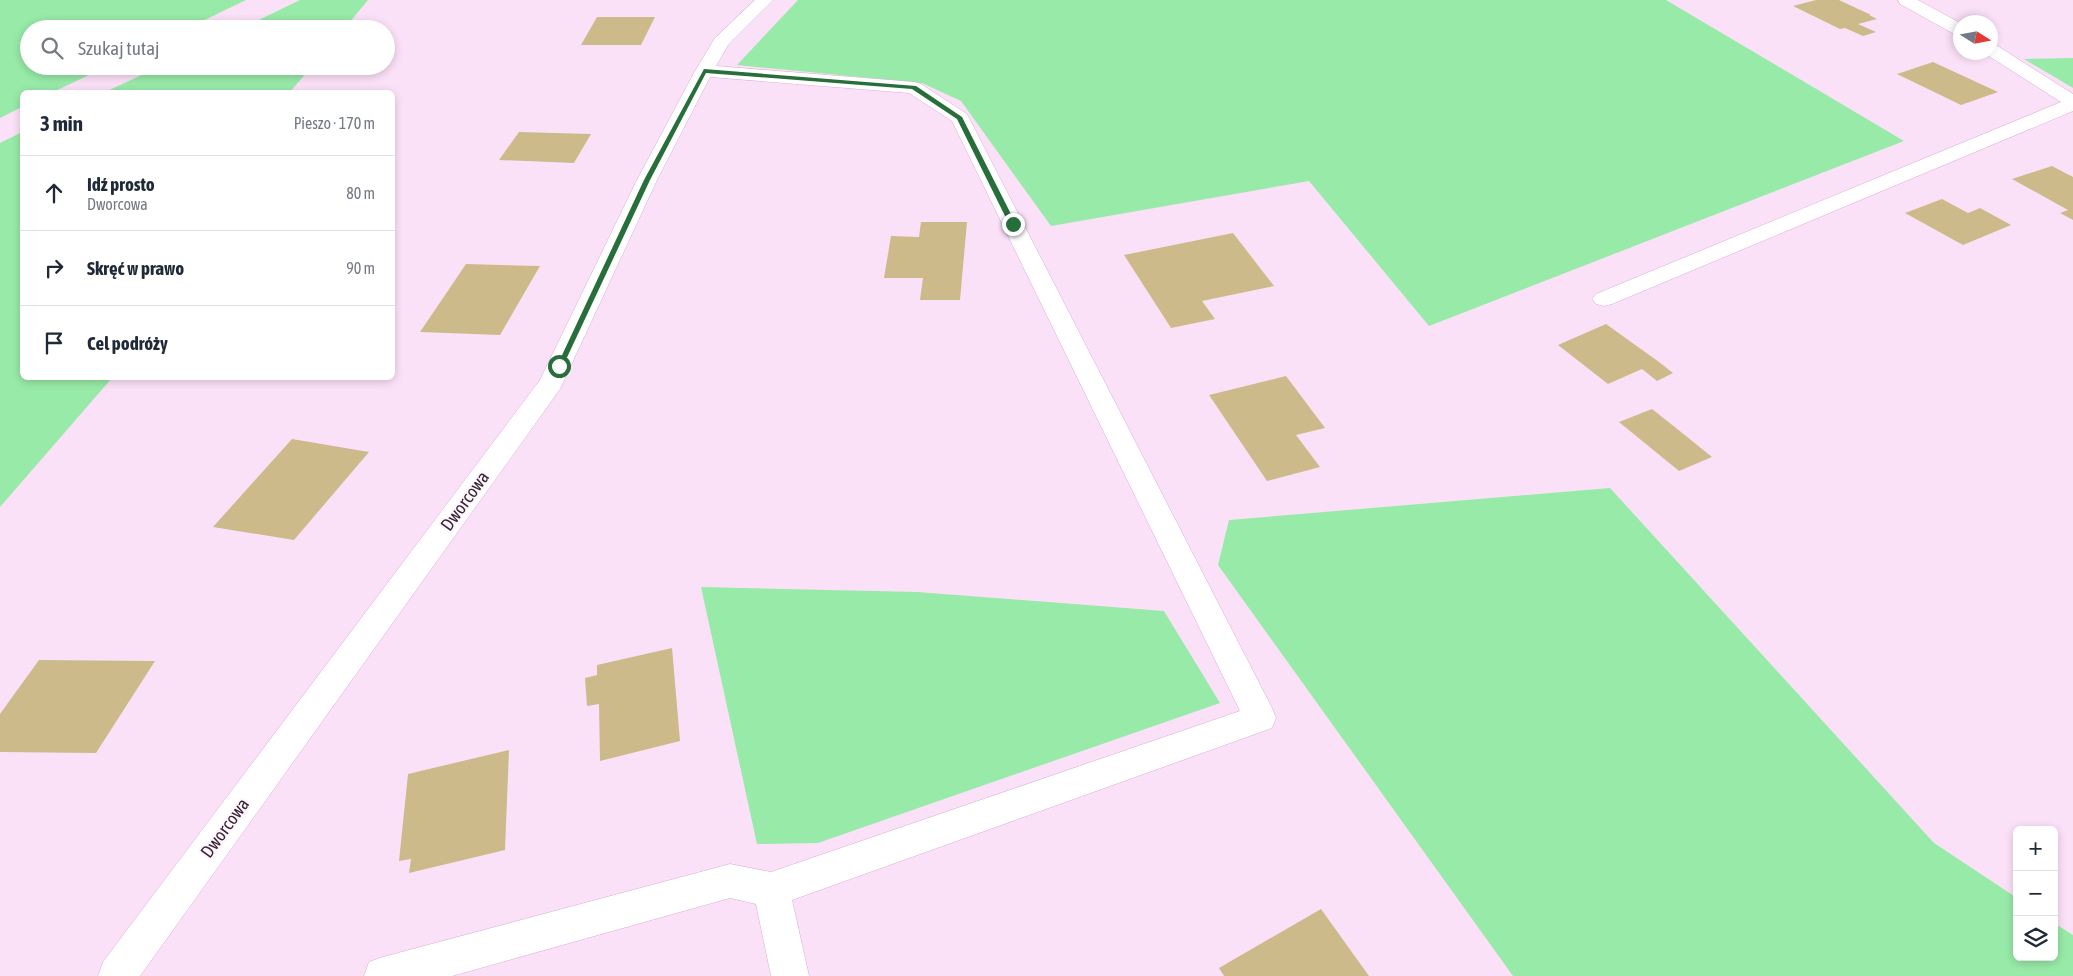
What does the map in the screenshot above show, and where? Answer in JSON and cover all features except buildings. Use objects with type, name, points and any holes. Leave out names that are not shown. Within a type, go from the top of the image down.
[{"type":"street","name":"Dworcowa","points":[[117,976],[551,383],[647,180],[704,71],[721,42],[765,0]]},
{"type":"street","points":[[1906,0],[1953,26]]},
{"type":"street","points":[[1940,18],[1943,8],[1942,0]]},
{"type":"street","points":[[1998,54],[2073,103]]},
{"type":"street","points":[[383,976],[730,882],[771,890],[1260,718],[960,118],[914,88],[704,71]]},
{"type":"street","points":[[1604,299],[2073,103]]},
{"type":"street","points":[[771,890],[790,976]]},
{"type":"green space","points":[[0,0],[246,0],[205,20],[20,20],[20,75],[89,75],[57,90],[20,90],[20,108],[0,118]]},
{"type":"green space","points":[[300,0],[368,0],[351,20],[259,20]]},
{"type":"green space","points":[[798,0],[1666,0],[1904,141],[1429,326],[1309,181],[1051,226],[961,101],[922,83],[737,65]]},
{"type":"green space","points":[[2073,58],[2073,88],[2024,59]]},
{"type":"green space","points":[[142,75],[304,75],[292,90],[109,90]]},
{"type":"green space","points":[[20,133],[20,380],[110,380],[0,507],[0,143]]},
{"type":"green space","points":[[1610,488],[1934,843],[2013,895],[2013,961],[2058,961],[2058,926],[2073,935],[2073,976],[1513,976],[1218,565],[1229,520]]},
{"type":"green space","points":[[701,587],[917,592],[1164,611],[1220,703],[818,843],[757,844]]},
{"type":"route","points":[[559,366],[647,180],[704,71],[914,88],[960,118],[1013,224]]}]
